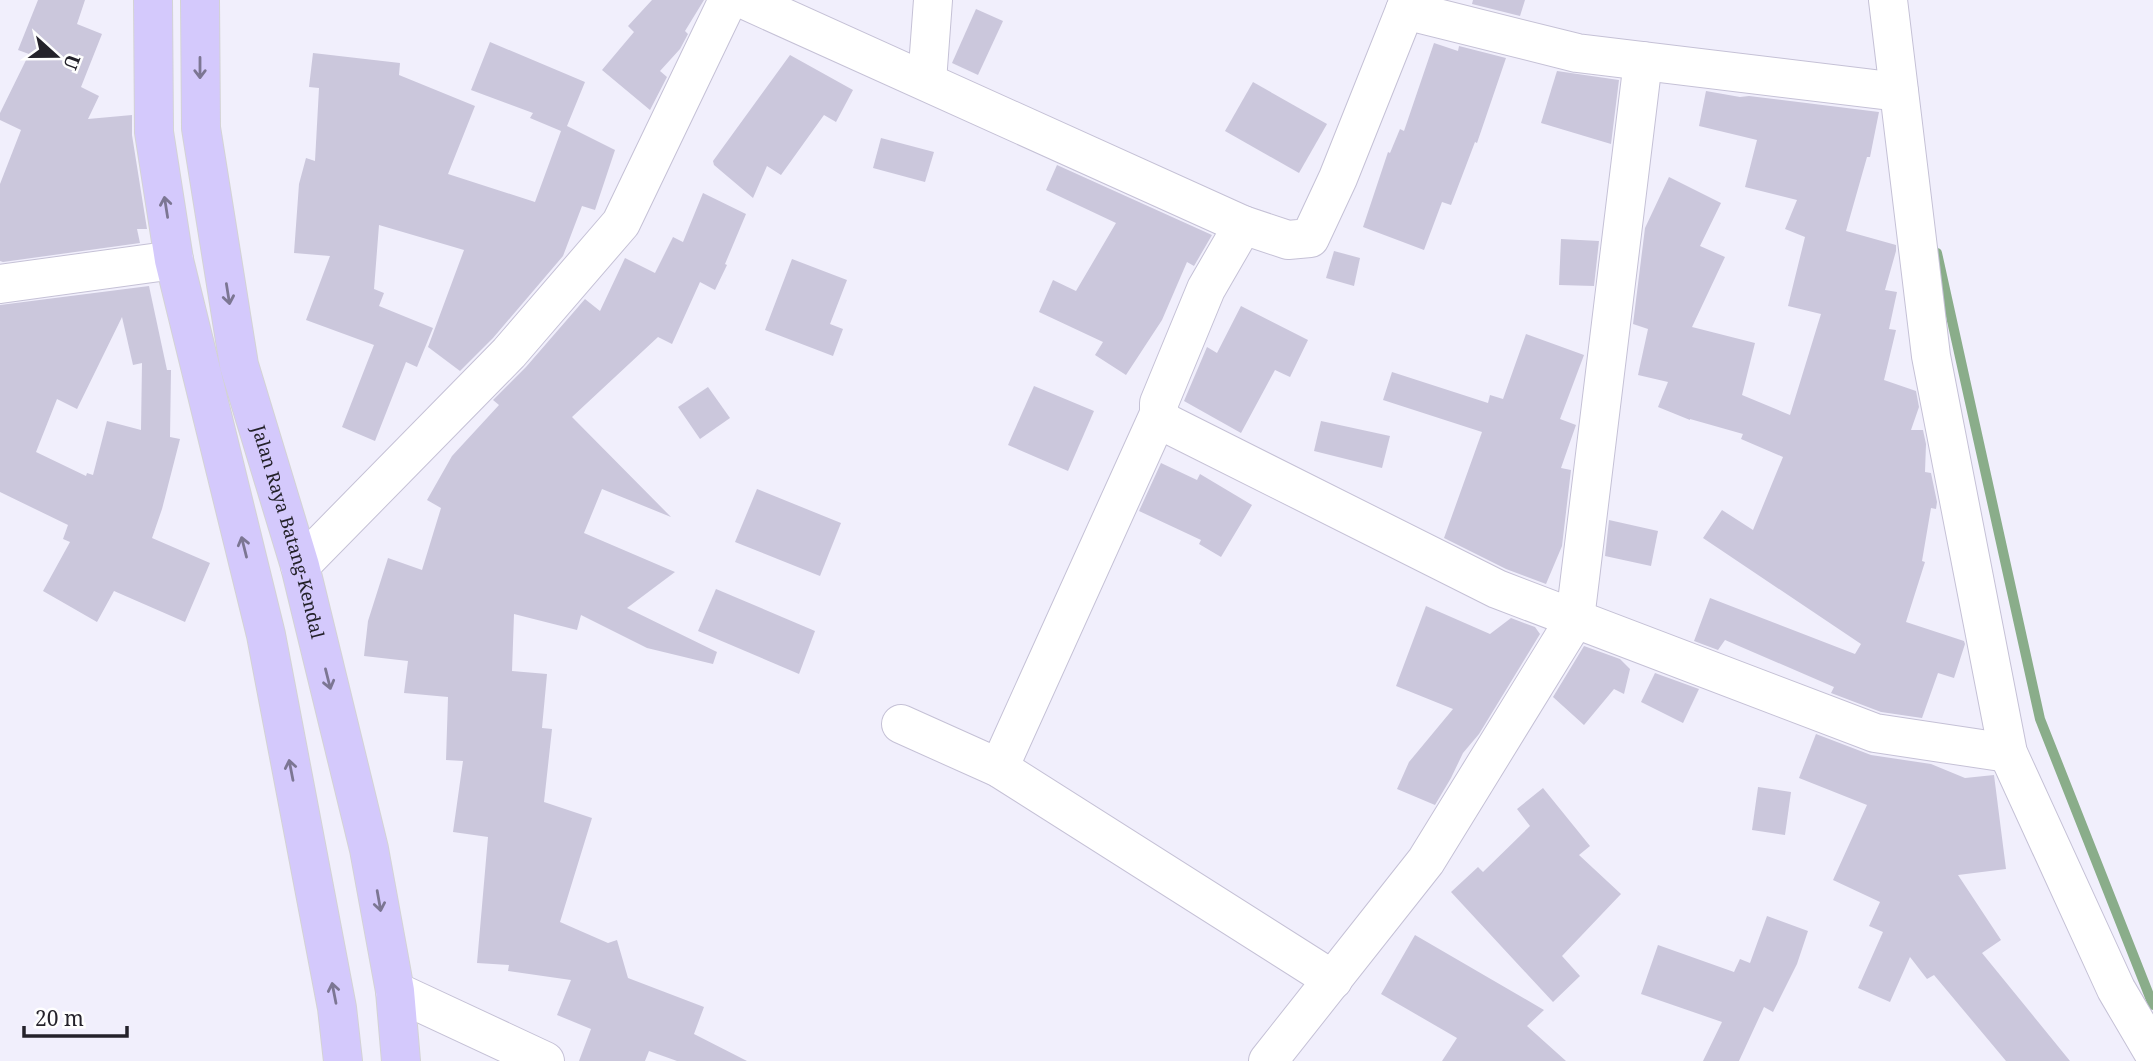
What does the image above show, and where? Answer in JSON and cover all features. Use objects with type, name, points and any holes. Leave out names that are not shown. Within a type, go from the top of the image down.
[{"type":"highway","points":[[153,0],[154,132],[174,260],[265,635],[337,1009],[343,1061]]},
{"type":"highway","name":"Jalan Raya Batang-Kendal","points":[[200,0],[201,128],[239,365],[300,566],[369,849],[395,990],[401,1061]]},
{"type":"street","points":[[300,566],[509,353],[621,223],[727,0]]},
{"type":"street","points":[[745,0],[1243,225],[1288,240],[1310,238],[1338,178],[1407,5],[1577,53],[1899,92]]},
{"type":"street","points":[[927,81],[933,0]]},
{"type":"street","points":[[1888,0],[1931,356],[2008,753],[2116,989],[2153,1052]]},
{"type":"street","points":[[1268,1061],[1426,862],[1574,619],[1643,61]]},
{"type":"street","points":[[999,768],[1159,414],[1159,402],[1206,289],[1243,225]]},
{"type":"street","points":[[0,284],[174,260]]},
{"type":"street","points":[[1159,414],[1168,424],[1497,589],[1875,733],[2008,753]]},
{"type":"street","points":[[901,724],[999,768],[1334,980]]},
{"type":"street","points":[[395,990],[545,1061]]},
{"type":"building","points":[[38,0],[85,0],[77,24],[102,34],[81,87],[99,96],[88,119],[132,115],[132,135],[147,229],[137,229],[140,243],[3,262],[0,261],[0,184],[21,130],[0,120],[0,113],[29,54],[18,50]]},
{"type":"building","points":[[652,0],[704,0],[685,31],[688,34],[680,49],[660,71],[667,77],[650,110],[602,70],[634,32],[628,26]]},
{"type":"building","points":[[1473,0],[1525,0],[1520,16],[1472,4]]},
{"type":"building","points":[[976,9],[1003,21],[978,75],[952,63]]},
{"type":"building","points":[[490,42],[585,82],[567,126],[615,150],[595,210],[582,206],[563,256],[493,338],[460,371],[428,347],[464,250],[379,225],[374,289],[384,293],[379,306],[433,328],[417,367],[406,362],[375,441],[342,427],[374,345],[306,320],[330,256],[294,253],[299,184],[306,158],[315,161],[319,88],[309,87],[313,53],[400,63],[399,75],[475,106],[448,174],[535,202],[561,131],[530,118],[533,113],[471,90]]},
{"type":"building","points":[[1434,43],[1458,51],[1459,46],[1506,58],[1477,143],[1475,142],[1451,205],[1442,202],[1424,250],[1363,227],[1388,152],[1390,153],[1400,129],[1404,131]]},
{"type":"building","points":[[790,55],[853,90],[836,122],[824,115],[781,175],[767,166],[753,198],[714,165],[713,161]]},
{"type":"building","points":[[1557,71],[1619,80],[1611,144],[1541,123]]},
{"type":"building","points":[[1253,82],[1327,124],[1299,173],[1225,131]]},
{"type":"building","points":[[1706,91],[1879,112],[1870,157],[1867,157],[1846,231],[1896,245],[1885,290],[1897,292],[1889,329],[1896,330],[1884,380],[1916,391],[1919,407],[1911,430],[1923,430],[1926,444],[1925,472],[1931,473],[1937,502],[1936,509],[1931,508],[1922,561],[1925,562],[1906,622],[1964,641],[1965,644],[1954,678],[1938,673],[1922,718],[1881,712],[1831,693],[1834,687],[1725,640],[1718,650],[1694,641],[1710,598],[1855,654],[1861,644],[1703,538],[1722,510],[1753,530],[1783,457],[1741,439],[1743,434],[1690,420],[1658,407],[1668,382],[1638,375],[1648,329],[1633,324],[1645,228],[1669,177],[1721,203],[1700,246],[1725,257],[1692,327],[1755,343],[1742,395],[1790,415],[1821,314],[1788,306],[1805,237],[1785,229],[1797,200],[1745,187],[1757,140],[1699,126]]},
{"type":"building","points":[[881,138],[934,152],[925,182],[873,168]]},
{"type":"building","points":[[1057,165],[1212,235],[1194,266],[1187,262],[1162,320],[1126,375],[1095,355],[1103,342],[1039,312],[1053,280],[1076,291],[1116,223],[1046,190]]},
{"type":"building","points":[[703,193],[746,214],[715,290],[700,282],[672,344],[658,337],[572,417],[671,517],[602,489],[584,533],[675,572],[627,608],[717,652],[713,664],[647,648],[581,615],[577,630],[514,614],[512,671],[547,674],[542,728],[552,729],[544,802],[592,818],[560,922],[608,943],[617,940],[628,978],[704,1007],[694,1034],[747,1061],[677,1061],[649,1051],[645,1061],[579,1061],[591,1029],[557,1015],[571,980],[508,971],[509,965],[477,963],[488,837],[453,832],[463,761],[446,760],[448,697],[404,693],[408,661],[364,656],[368,621],[388,558],[422,570],[441,508],[427,500],[452,456],[499,405],[493,400],[526,367],[585,299],[600,311],[625,258],[655,273],[673,237],[683,242]]},
{"type":"building","points":[[1561,239],[1599,241],[1594,286],[1559,285]]},
{"type":"building","points":[[1334,251],[1360,258],[1354,286],[1326,278]]},
{"type":"building","points":[[792,259],[847,280],[830,324],[843,329],[833,356],[765,330]]},
{"type":"building","points":[[149,286],[167,370],[171,370],[170,437],[180,439],[152,538],[210,563],[185,622],[114,591],[97,622],[43,591],[70,542],[63,539],[68,525],[0,492],[0,305]],"holes":[[[122,317],[133,365],[142,363],[141,430],[107,421],[93,475],[87,473],[86,476],[36,452],[57,399],[77,409]]]},
{"type":"building","points":[[1241,306],[1308,340],[1290,377],[1275,370],[1241,433],[1184,401],[1207,347],[1217,353]]},
{"type":"building","points":[[1526,334],[1584,355],[1560,419],[1576,425],[1561,468],[1571,470],[1562,546],[1546,584],[1506,569],[1444,538],[1482,432],[1383,400],[1392,372],[1488,403],[1490,395],[1503,399]]},
{"type":"building","points":[[1034,386],[1094,411],[1068,471],[1008,445]]},
{"type":"building","points":[[708,387],[730,418],[700,439],[678,407]]},
{"type":"building","points":[[1321,421],[1390,436],[1382,468],[1314,451]]},
{"type":"building","points":[[1161,463],[1197,480],[1200,474],[1252,505],[1221,557],[1199,544],[1201,540],[1139,511]]},
{"type":"building","points":[[757,489],[841,523],[820,576],[735,542]]},
{"type":"building","points":[[1609,520],[1658,531],[1651,566],[1605,556]]},
{"type":"building","points":[[716,589],[815,631],[799,674],[698,631]]},
{"type":"building","points":[[1426,606],[1490,634],[1511,618],[1535,627],[1540,634],[1479,734],[1463,753],[1435,805],[1397,789],[1409,762],[1453,709],[1396,686]]},
{"type":"building","points":[[1584,646],[1620,659],[1630,669],[1624,694],[1614,689],[1584,725],[1553,697]]},
{"type":"building","points":[[1655,673],[1699,689],[1683,723],[1641,702]]},
{"type":"building","points":[[1816,734],[1871,755],[1931,764],[1965,778],[1994,775],[2006,869],[1958,875],[2001,940],[1982,953],[2070,1061],[2006,1061],[1934,975],[1927,979],[1910,957],[1890,1002],[1858,988],[1883,932],[1869,926],[1880,902],[1833,880],[1867,805],[1799,778]]},
{"type":"building","points":[[1758,787],[1791,792],[1785,835],[1752,830]]},
{"type":"building","points":[[1543,788],[1590,846],[1579,855],[1621,894],[1562,956],[1580,976],[1553,1002],[1451,892],[1478,867],[1483,872],[1530,826],[1517,809]]},
{"type":"building","points":[[1767,916],[1808,931],[1797,964],[1773,1012],[1764,1007],[1739,1061],[1703,1061],[1722,1022],[1641,994],[1658,945],[1734,972],[1740,959],[1750,963]]},
{"type":"building","points":[[1415,935],[1544,1010],[1527,1026],[1566,1061],[1442,1061],[1457,1038],[1381,994]]},
{"type":"waterway","points":[[1937,253],[2040,719],[2153,1005]]}]
